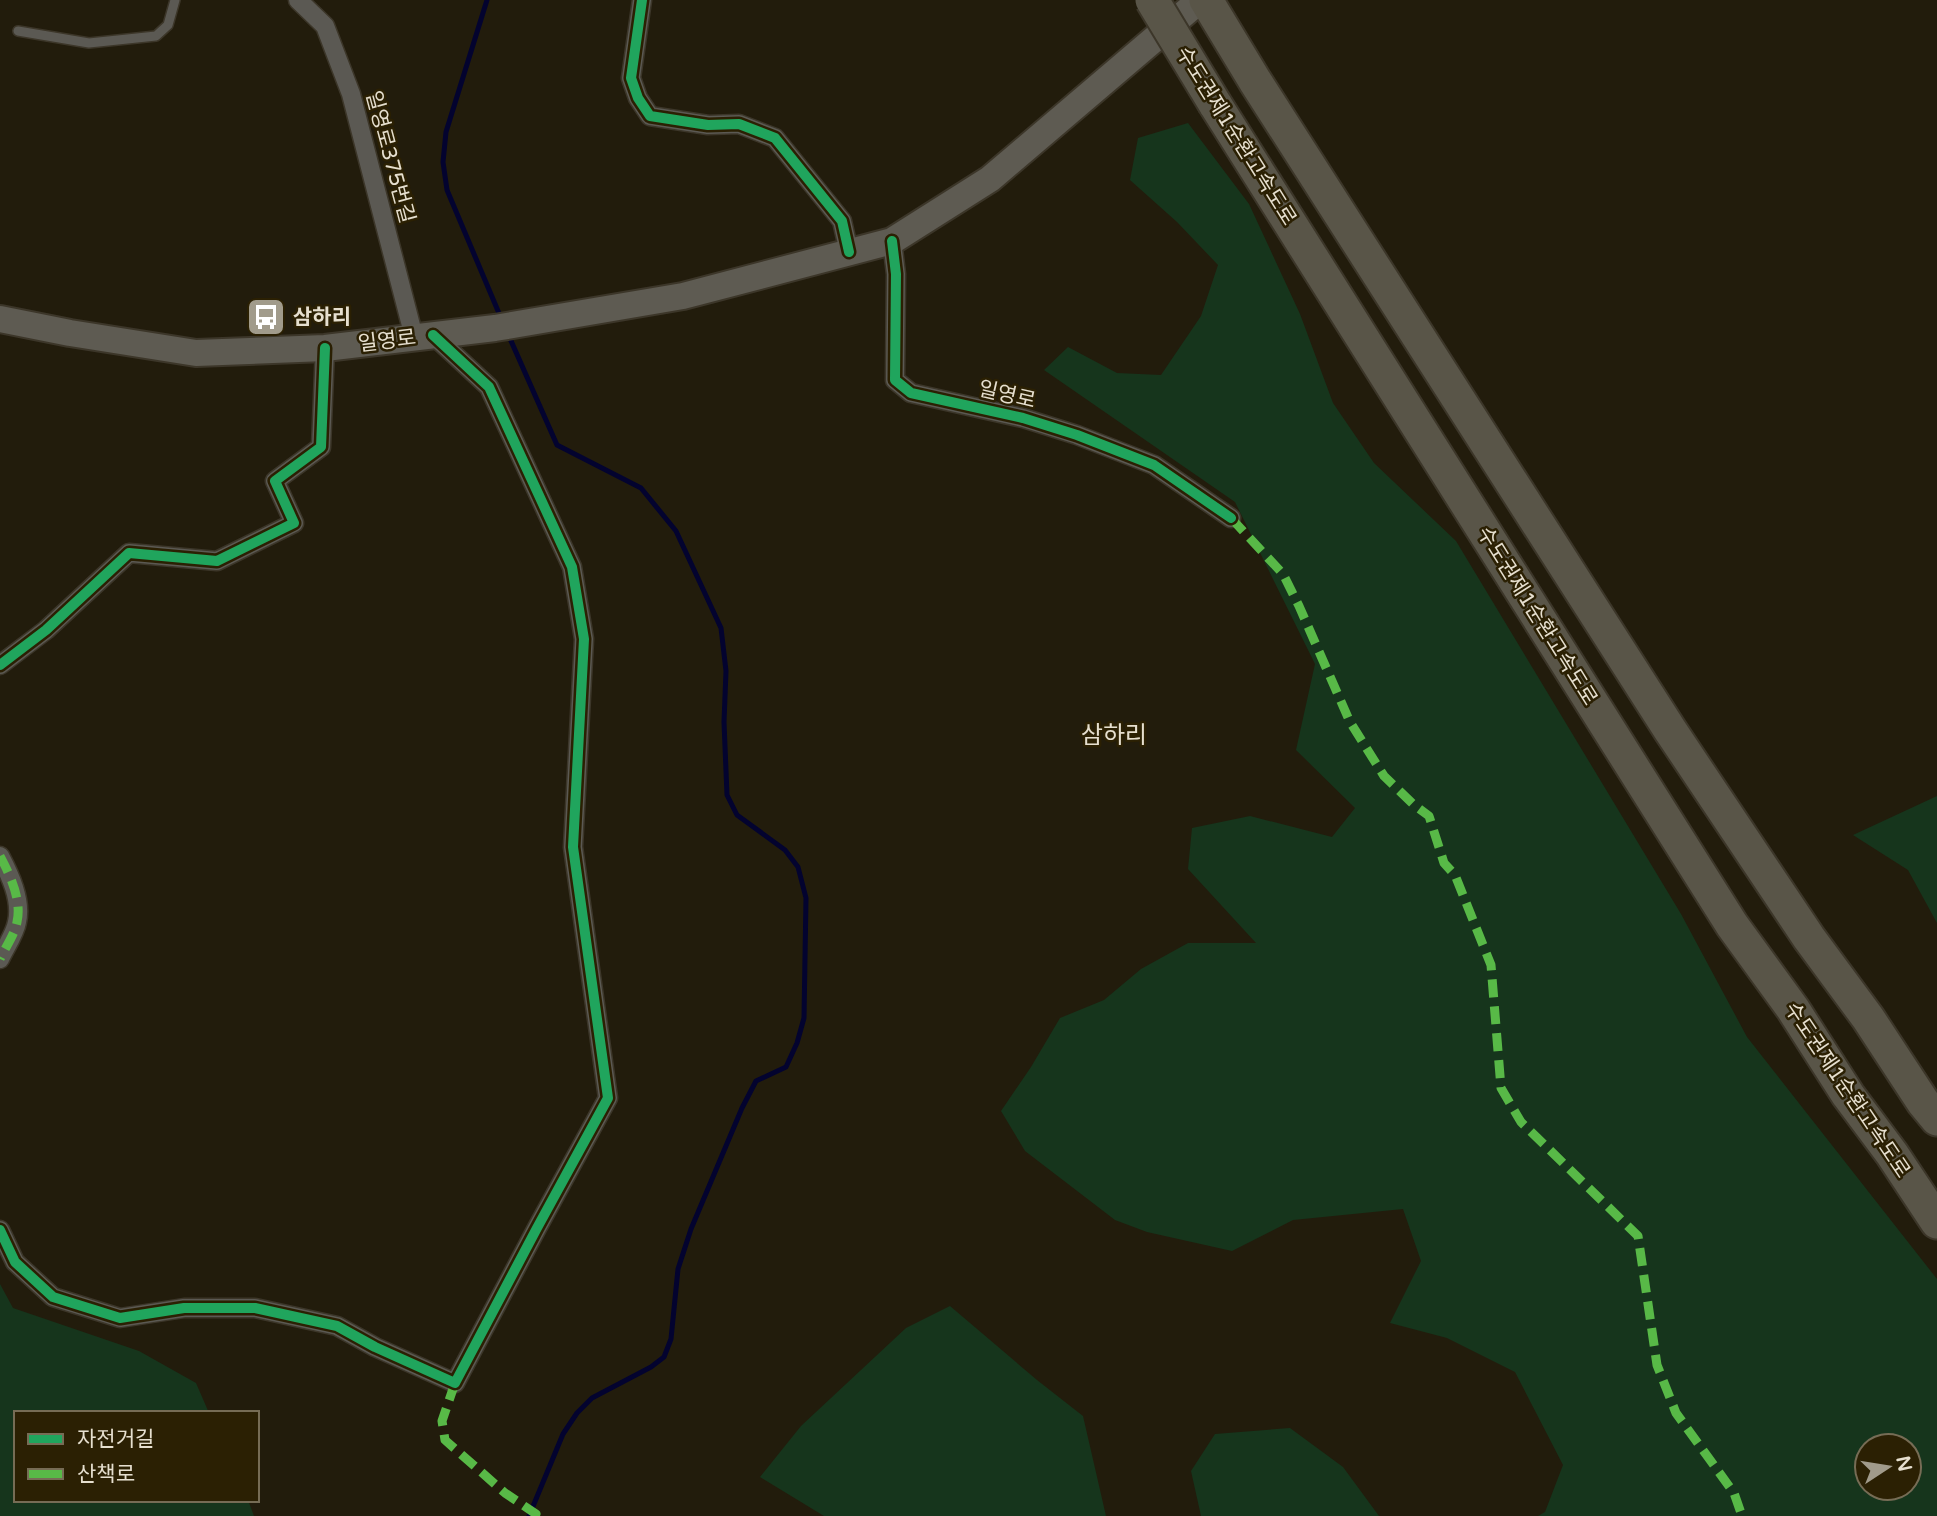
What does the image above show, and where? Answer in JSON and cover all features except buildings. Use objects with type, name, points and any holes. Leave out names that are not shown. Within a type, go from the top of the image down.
[{"type":"highway","name":"수도권제1순환고속도로","points":[[1152,0],[1732,925],[1793,1009],[1848,1095],[1892,1154],[1937,1222]]},
{"type":"highway","points":[[1206,0],[1670,730],[1809,938],[1937,1119]]},
{"type":"main road","name":"일영로","points":[[0,319],[196,353],[325,348],[495,328],[683,296],[892,241],[990,179],[1200,0]]},
{"type":"street","name":"일영로375번길","points":[[298,0],[325,26],[351,94],[424,336]]},
{"type":"street","points":[[642,0],[631,78],[638,98],[650,116],[708,125],[738,124],[775,138],[842,221],[849,252]]},
{"type":"street","name":"일영로","points":[[892,241],[896,274],[895,380],[903,387],[911,393],[1023,418],[1090,440],[1154,466],[1231,518]]},
{"type":"street","points":[[0,1230],[15,1262],[53,1297],[120,1318],[184,1308],[267,1310],[337,1326],[375,1347],[455,1383],[608,1098],[573,847],[584,639],[572,567],[489,387],[424,336]]},
{"type":"street","points":[[0,665],[47,631],[129,553],[217,561],[294,523],[275,481],[321,447],[325,348]]},
{"type":"street","points":[[0,856],[17,900],[18,923],[0,959]]},
{"type":"lane","points":[[18,31],[89,43],[156,36],[169,25],[175,0]]},
{"type":"green space","points":[[1188,123],[1249,204],[1300,314],[1333,403],[1374,463],[1456,541],[1681,914],[1747,1037],[1937,1279],[1937,1516],[1538,1516],[1545,1512],[1563,1465],[1515,1372],[1447,1338],[1390,1323],[1421,1261],[1403,1209],[1293,1220],[1232,1251],[1147,1232],[1115,1220],[1025,1151],[1001,1111],[1060,1018],[1104,1000],[1141,969],[1188,943],[1256,943],[1188,869],[1192,828],[1250,816],[1332,837],[1355,808],[1296,750],[1315,664],[1235,502],[1044,370],[1068,347],[1117,373],[1161,375],[1201,316],[1218,265],[1177,222],[1130,180],[1138,138]]},
{"type":"green space","points":[[1937,796],[1937,923],[1908,870],[1853,835]]},
{"type":"green space","points":[[0,1284],[13,1308],[139,1351],[196,1383],[208,1411],[14,1411],[14,1502],[249,1502],[254,1516],[0,1516]]},
{"type":"green space","points":[[950,1306],[1083,1416],[1106,1516],[824,1516],[760,1477],[801,1426],[906,1328]]},
{"type":"green space","points":[[1290,1428],[1343,1467],[1379,1516],[1201,1516],[1191,1471],[1215,1434]]},
{"type":"waterway","points":[[487,0],[446,132],[443,162],[447,190],[501,318]]},
{"type":"waterway","points":[[508,334],[557,445],[641,488],[676,531],[721,628],[726,671],[724,722],[727,795],[737,815],[785,850],[798,867],[806,898],[804,1018],[797,1043],[786,1067],[756,1081],[742,1108],[691,1229],[678,1269],[671,1339],[664,1357],[651,1367],[592,1398],[577,1413],[563,1434],[529,1516]]},
{"type":"marked path","points":[[1231,518],[1283,574],[1350,722],[1384,776],[1429,816],[1444,863],[1455,875],[1491,965],[1501,1088],[1521,1122],[1638,1236],[1657,1365],[1676,1413],[1734,1493],[1742,1516]]},
{"type":"marked path","points":[[0,856],[8,871],[18,905],[17,922],[0,959]]},
{"type":"marked path","points":[[455,1383],[442,1421],[445,1440],[505,1493],[536,1514],[535,1516]]},
{"type":"cycle path","points":[[642,0],[631,78],[638,98],[650,116],[708,125],[739,124],[775,138],[842,221],[849,252]]},
{"type":"cycle path","points":[[892,241],[896,274],[895,380],[911,393],[1023,418],[1077,435],[1154,465],[1231,518]]},
{"type":"cycle path","points":[[0,1230],[15,1262],[53,1297],[120,1318],[184,1308],[255,1308],[337,1326],[375,1347],[455,1383],[608,1098],[573,847],[584,639],[572,567],[489,387],[433,335]]},
{"type":"cycle path","points":[[0,665],[46,630],[129,553],[217,561],[294,523],[275,481],[321,447],[325,348]]},
{"type":"place","name":"삼하리","points":[[266,317]]},
{"type":"district","name":"삼하리","points":[[1114,735]]}]
